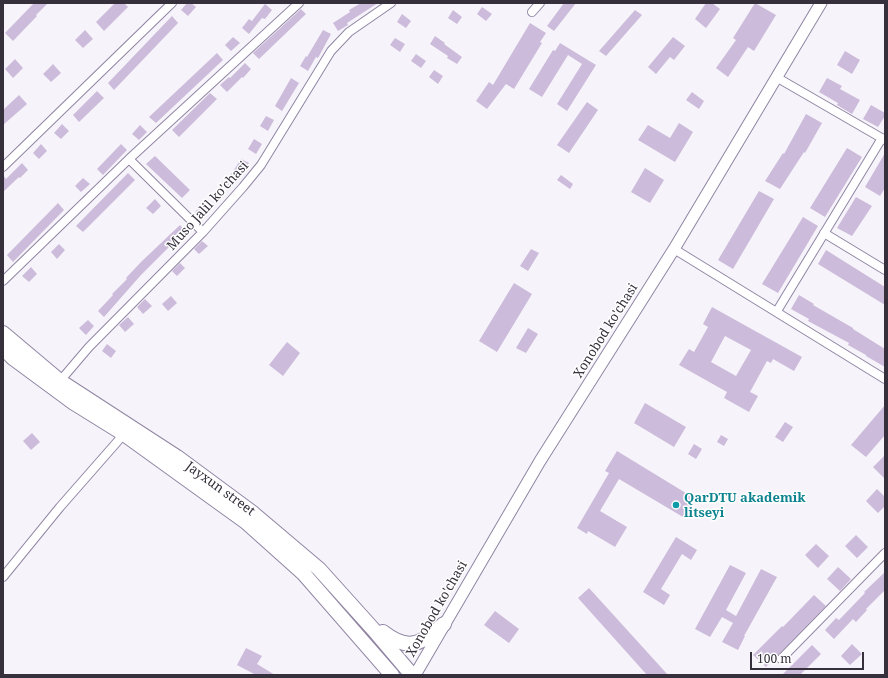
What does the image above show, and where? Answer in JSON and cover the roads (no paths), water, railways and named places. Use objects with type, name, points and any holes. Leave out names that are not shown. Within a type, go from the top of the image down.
[{"type":"highway","name":"Jayxun street","points":[[3,333],[60,381],[177,457],[254,514],[319,569],[414,675]]},
{"type":"highway","name":"Jayxun street","points":[[3,348],[13,358],[74,403],[124,434],[246,522],[303,573],[392,675]]},
{"type":"highway","points":[[353,606],[384,633],[397,642],[411,645],[426,639],[444,624]]},
{"type":"main road","name":"Xonobod ko'chasi","points":[[414,675],[540,461],[674,249],[821,3]]},
{"type":"street","points":[[3,167],[172,3]]},
{"type":"street","points":[[3,281],[130,159],[299,3]]},
{"type":"street","name":"Muso Jalil ko'chasi","points":[[60,381],[89,347],[204,232],[243,187],[261,165],[331,51],[349,32],[391,3]]},
{"type":"street","points":[[532,12],[540,3]]},
{"type":"street","points":[[776,77],[883,139],[777,312]]},
{"type":"street","points":[[130,159],[204,232]]},
{"type":"street","points":[[824,233],[885,270]]},
{"type":"street","points":[[674,249],[885,379]]},
{"type":"street","points":[[3,577],[60,507],[124,434]]},
{"type":"street","points":[[781,659],[885,553]]},
{"type":"place","name":"QarDTU akademik litseyi","points":[[676,505]]}]
